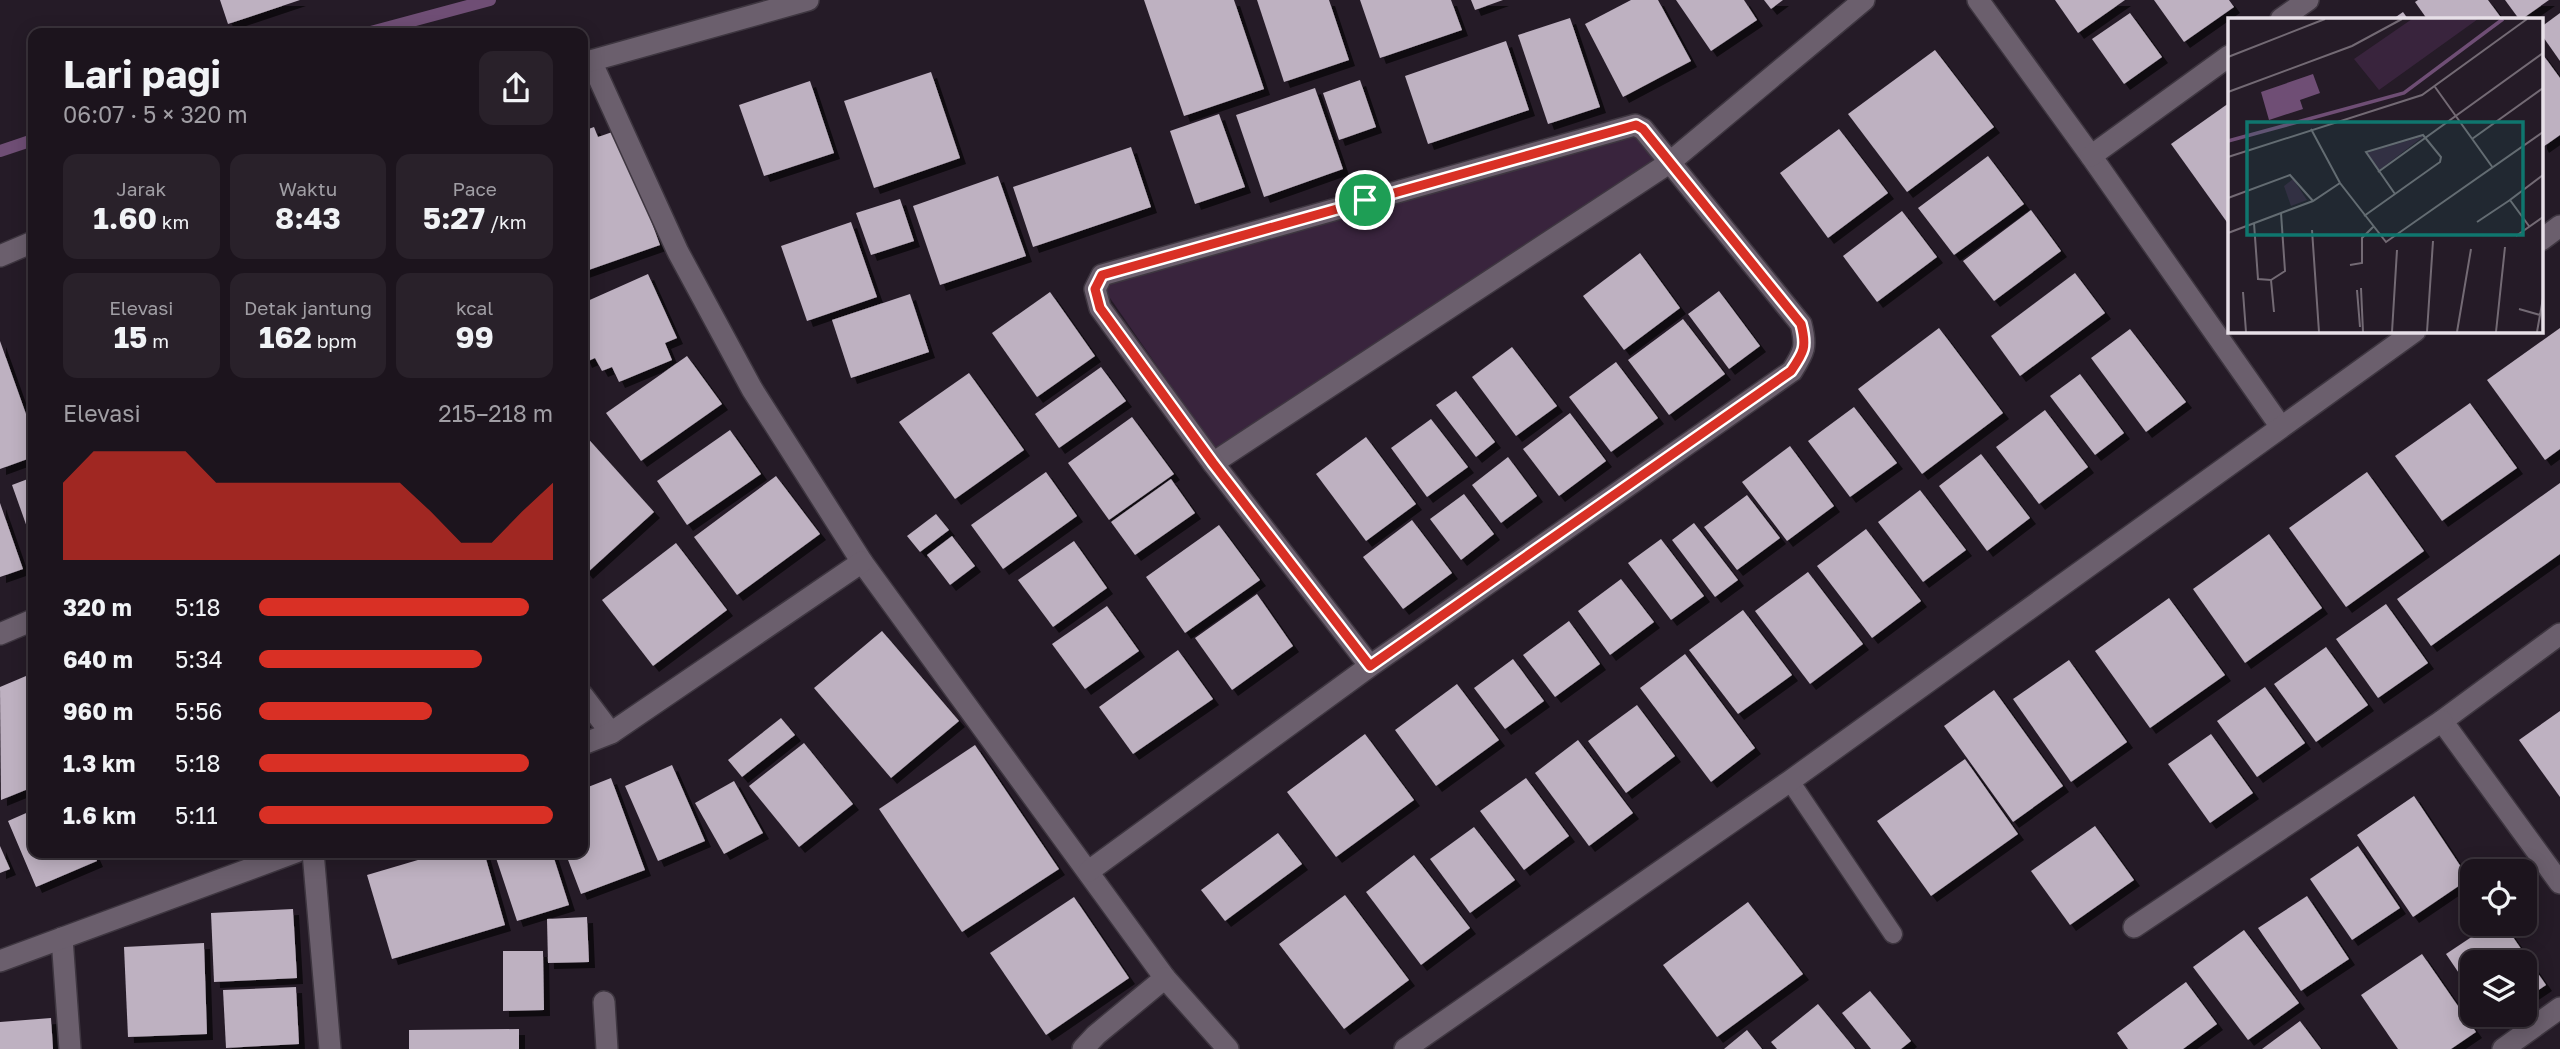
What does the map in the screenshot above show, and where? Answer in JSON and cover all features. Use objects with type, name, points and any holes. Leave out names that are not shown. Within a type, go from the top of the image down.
[{"type":"street","points":[[588,62],[808,0]]},
{"type":"street","points":[[1213,463],[1669,163],[1864,0]]},
{"type":"street","points":[[1978,0],[2281,427]]},
{"type":"street","points":[[2282,18],[2308,0]]},
{"type":"street","points":[[2091,156],[2228,57]]},
{"type":"street","points":[[588,64],[678,252],[752,389],[862,562],[1165,978],[1228,1049]]},
{"type":"street","points":[[1089,871],[1370,666],[1791,371],[1803,354],[1806,341],[1801,324],[1643,129],[1636,125],[1102,275],[1095,289],[1100,308],[1213,463],[1370,666]]},
{"type":"street","points":[[2542,239],[2560,226]]},
{"type":"street","points":[[0,256],[28,245]]},
{"type":"street","points":[[1405,1049],[1790,781],[2414,332]]},
{"type":"street","points":[[588,742],[611,733],[862,562]]},
{"type":"street","points":[[0,634],[28,622]]},
{"type":"street","points":[[2134,927],[2442,721],[2560,634]]},
{"type":"street","points":[[588,703],[611,733]]},
{"type":"street","points":[[2442,721],[2560,883]]},
{"type":"street","points":[[0,961],[279,858]]},
{"type":"street","points":[[314,858],[330,1049]]},
{"type":"street","points":[[62,937],[70,1049]]},
{"type":"street","points":[[1083,1049],[1165,978]]},
{"type":"street","points":[[604,1002],[607,1049]]},
{"type":"street","points":[[2503,1049],[2560,1008]]},
{"type":"lane","points":[[1790,781],[1893,934]]},
{"type":"shaded area","points":[[1643,134],[1665,164],[1216,451],[1101,285]]},
{"type":"building","points":[[220,0],[300,0],[228,24]]},
{"type":"building","points":[[1144,0],[1234,0],[1264,89],[1184,116]]},
{"type":"building","points":[[1257,0],[1329,0],[1349,60],[1284,82]]},
{"type":"building","points":[[1360,0],[1451,0],[1462,30],[1380,58]]},
{"type":"building","points":[[1471,0],[1503,0],[1475,10]]},
{"type":"building","points":[[1631,0],[1658,0],[1691,61],[1623,97],[1585,24]]},
{"type":"building","points":[[1676,0],[1744,0],[1757,20],[1711,51]]},
{"type":"building","points":[[1764,0],[1783,0],[1771,9]]},
{"type":"building","points":[[2055,0],[2125,0],[2078,33]]},
{"type":"building","points":[[2154,0],[2229,0],[2234,7],[2184,42]]},
{"type":"building","points":[[2488,0],[2501,18],[2426,18],[2415,2]]},
{"type":"building","points":[[2505,0],[2549,0],[2523,18],[2518,18]]},
{"type":"building","points":[[2403,12],[2407,18],[2394,18]]},
{"type":"building","points":[[2130,13],[2162,57],[2124,84],[2092,39]]},
{"type":"building","points":[[2560,13],[2560,61],[2542,35],[2542,26]]},
{"type":"building","points":[[1570,18],[1600,107],[1548,124],[1518,35]]},
{"type":"building","points":[[1506,41],[1529,110],[1428,144],[1405,76]]},
{"type":"building","points":[[1935,50],[1994,127],[1907,192],[1848,114]]},
{"type":"building","points":[[2542,53],[2560,78],[2560,135],[2543,147]]},
{"type":"building","points":[[931,72],[960,158],[874,188],[844,101]]},
{"type":"building","points":[[1360,80],[1376,127],[1339,140],[1323,93]]},
{"type":"building","points":[[810,81],[834,153],[764,176],[739,105]]},
{"type":"building","points":[[1315,88],[1343,169],[1264,197],[1236,115]]},
{"type":"building","points":[[2228,104],[2228,224],[2171,144]]},
{"type":"building","points":[[1219,114],[1245,187],[1195,204],[1170,131]]},
{"type":"building","points":[[594,127],[598,137],[618,130],[660,245],[588,270],[588,129]]},
{"type":"building","points":[[1839,129],[1888,193],[1828,238],[1780,173]]},
{"type":"building","points":[[1131,147],[1151,207],[1033,247],[1013,187]]},
{"type":"building","points":[[1988,156],[2024,204],[1954,255],[1918,208]]},
{"type":"building","points":[[998,176],[1026,256],[940,285],[913,206]]},
{"type":"building","points":[[900,199],[914,241],[871,255],[856,213]]},
{"type":"building","points":[[2031,210],[2061,251],[1994,301],[1963,261]]},
{"type":"building","points":[[1902,211],[1937,257],[1877,302],[1843,256]]},
{"type":"building","points":[[851,222],[877,297],[807,321],[781,246]]},
{"type":"building","points":[[1640,253],[1680,308],[1624,350],[1583,296]]},
{"type":"building","points":[[2075,273],[2105,313],[2020,376],[1991,336]]},
{"type":"building","points":[[648,274],[677,338],[665,343],[672,360],[619,382],[612,367],[602,371],[595,358],[588,361],[588,301]]},
{"type":"building","points":[[1719,291],[1760,346],[1729,369],[1688,314]]},
{"type":"building","points":[[1050,292],[1095,356],[1037,397],[992,333]]},
{"type":"building","points":[[910,294],[929,352],[851,378],[832,320]]},
{"type":"building","points":[[1683,319],[1725,374],[1669,415],[1628,360]]},
{"type":"building","points":[[1939,328],[2003,413],[1922,474],[1858,389]]},
{"type":"building","points":[[2560,328],[2560,449],[2545,460],[2487,380]]},
{"type":"building","points":[[2130,329],[2186,402],[2146,432],[2091,358]]},
{"type":"building","points":[[0,341],[28,413],[28,459],[0,469]]},
{"type":"building","points":[[1512,347],[1557,406],[1516,436],[1472,377]]},
{"type":"building","points":[[687,356],[722,404],[641,461],[606,413]]},
{"type":"building","points":[[1616,362],[1658,418],[1611,452],[1569,397]]},
{"type":"building","points":[[1101,367],[1126,401],[1059,448],[1035,414]]},
{"type":"building","points":[[969,373],[1024,450],[955,499],[899,422]]},
{"type":"building","points":[[2080,374],[2124,433],[2095,455],[2050,396]]},
{"type":"building","points":[[1456,391],[1495,442],[1476,457],[1436,405]]},
{"type":"building","points":[[2470,403],[2517,468],[2442,521],[2395,456]]},
{"type":"building","points":[[1854,407],[1897,463],[1850,497],[1808,441]]},
{"type":"building","points":[[2045,410],[2088,467],[2039,504],[1996,447]]},
{"type":"building","points":[[1570,413],[1606,461],[1559,496],[1523,449]]},
{"type":"building","points":[[1132,417],[1174,474],[1109,520],[1068,463]]},
{"type":"building","points":[[1431,419],[1468,467],[1427,497],[1391,448]]},
{"type":"building","points":[[730,430],[761,474],[687,525],[657,481]]},
{"type":"building","points":[[1366,437],[1416,504],[1366,541],[1316,474]]},
{"type":"building","points":[[588,439],[654,512],[588,572]]},
{"type":"building","points":[[1790,446],[1834,506],[1787,541],[1742,482]]},
{"type":"building","points":[[1981,454],[2030,518],[1987,551],[1939,486]]},
{"type":"building","points":[[1508,457],[1537,496],[1501,523],[1472,485]]},
{"type":"building","points":[[1046,472],[1077,516],[1003,569],[971,525]]},
{"type":"building","points":[[2367,472],[2424,551],[2346,607],[2289,528]]},
{"type":"building","points":[[776,476],[820,534],[737,595],[694,537]]},
{"type":"building","points":[[28,479],[28,530],[12,485]]},
{"type":"building","points":[[1171,479],[1195,513],[1135,555],[1111,522]]},
{"type":"building","points":[[2560,483],[2560,554],[2431,646],[2397,599]]},
{"type":"building","points":[[1920,490],[1966,550],[1923,582],[1878,522]]},
{"type":"building","points":[[1464,494],[1494,534],[1461,560],[1430,519]]},
{"type":"building","points":[[1747,495],[1780,538],[1737,570],[1704,527]]},
{"type":"building","points":[[0,503],[23,569],[0,577]]},
{"type":"building","points":[[936,514],[949,530],[920,552],[907,536]]},
{"type":"building","points":[[1412,520],[1452,573],[1403,609],[1363,557]]},
{"type":"building","points":[[1694,523],[1738,580],[1715,597],[1672,540]]},
{"type":"building","points":[[1219,525],[1260,580],[1185,633],[1146,577]]},
{"type":"building","points":[[1866,529],[1921,601],[1872,638],[1817,566]]},
{"type":"building","points":[[2269,534],[2322,608],[2245,663],[2193,589]]},
{"type":"building","points":[[952,536],[975,566],[950,585],[927,555]]},
{"type":"building","points":[[1661,539],[1704,596],[1671,620],[1628,563]]},
{"type":"building","points":[[1074,541],[1107,588],[1053,627],[1018,580]]},
{"type":"building","points":[[676,543],[727,610],[653,666],[602,600]]},
{"type":"building","points":[[1808,572],[1863,644],[1810,684],[1755,611]]},
{"type":"building","points":[[1621,579],[1654,622],[1610,655],[1578,611]]},
{"type":"building","points":[[1257,594],[1293,646],[1232,690],[1195,638]]},
{"type":"building","points":[[2169,598],[2225,675],[2150,728],[2095,651]]},
{"type":"building","points":[[2386,604],[2428,663],[2378,698],[2336,639]]},
{"type":"building","points":[[1107,606],[1139,651],[1085,689],[1052,644]]},
{"type":"building","points":[[1743,610],[1792,675],[1738,714],[1689,650]]},
{"type":"building","points":[[1569,621],[1600,664],[1555,697],[1523,655]]},
{"type":"building","points":[[882,631],[959,721],[891,778],[814,688]]},
{"type":"building","points":[[2326,647],[2368,705],[2316,742],[2274,684]]},
{"type":"building","points":[[1178,650],[1213,699],[1133,754],[1099,707]]},
{"type":"building","points":[[1685,654],[1755,748],[1711,782],[1640,688]]},
{"type":"building","points":[[1513,659],[1544,701],[1505,729],[1474,688]]},
{"type":"building","points":[[2069,660],[2127,742],[2071,782],[2013,699]]},
{"type":"building","points":[[26,676],[28,681],[28,789],[1,800],[0,687]]},
{"type":"building","points":[[1457,684],[1499,740],[1436,786],[1395,730]]},
{"type":"building","points":[[2265,687],[2305,743],[2257,777],[2217,721]]},
{"type":"building","points":[[1994,690],[2063,786],[2013,822],[1944,726]]},
{"type":"building","points":[[1637,705],[1675,756],[1626,793],[1588,741]]},
{"type":"building","points":[[2560,711],[2560,797],[2519,740]]},
{"type":"building","points":[[781,718],[795,735],[742,777],[728,760]]},
{"type":"building","points":[[1365,734],[1414,800],[1336,857],[1287,792]]},
{"type":"building","points":[[2211,734],[2253,793],[2210,823],[2168,764]]},
{"type":"building","points":[[1578,740],[1633,813],[1589,846],[1535,773]]},
{"type":"building","points":[[804,743],[853,804],[799,847],[749,786]]},
{"type":"building","points":[[975,745],[1059,869],[962,932],[879,809]]},
{"type":"building","points":[[1965,759],[2018,834],[1931,896],[1877,821]]},
{"type":"building","points":[[672,765],[705,841],[658,861],[625,786]]},
{"type":"building","points":[[611,778],[645,870],[581,894],[567,858],[588,858],[588,787]]},
{"type":"building","points":[[1526,778],[1569,836],[1524,870],[1480,811]]},
{"type":"building","points":[[734,781],[763,833],[724,854],[695,803]]},
{"type":"building","points":[[2414,796],[2460,865],[2460,885],[2413,917],[2357,835]]},
{"type":"building","points":[[28,812],[28,858],[96,858],[97,861],[36,887],[8,821]]},
{"type":"building","points":[[2095,826],[2134,880],[2070,925],[2031,871]]},
{"type":"building","points":[[1474,827],[1515,880],[1470,913],[1430,859]]},
{"type":"building","points":[[1278,833],[1302,864],[1225,921],[1201,890]]},
{"type":"building","points":[[0,846],[10,869],[0,873]]},
{"type":"building","points":[[2358,846],[2400,908],[2352,940],[2310,879]]},
{"type":"building","points":[[1414,855],[1470,928],[1421,965],[1366,892]]},
{"type":"building","points":[[425,858],[486,858],[505,925],[392,959],[367,875]]},
{"type":"building","points":[[496,858],[554,858],[569,905],[517,921]]},
{"type":"building","points":[[1345,895],[1409,980],[1344,1029],[1279,944]]},
{"type":"building","points":[[2307,896],[2349,959],[2301,991],[2258,928]]},
{"type":"building","points":[[1074,897],[1129,978],[1046,1035],[990,953]]},
{"type":"building","points":[[1748,902],[1803,974],[1717,1037],[1663,965]]},
{"type":"building","points":[[293,909],[297,978],[214,982],[211,913]]},
{"type":"building","points":[[587,917],[589,962],[548,963],[547,919]]},
{"type":"building","points":[[2244,930],[2299,1003],[2248,1040],[2193,967]]},
{"type":"building","points":[[2473,936],[2512,936],[2522,950],[2460,950],[2460,975],[2446,954]]},
{"type":"building","points":[[204,943],[207,1034],[128,1037],[124,947]]},
{"type":"building","points":[[503,951],[543,951],[544,1010],[503,1011]]},
{"type":"building","points":[[2422,954],[2460,1009],[2460,1027],[2473,1027],[2476,1032],[2451,1049],[2398,1049],[2361,995]]},
{"type":"building","points":[[2537,972],[2546,985],[2537,991]]},
{"type":"building","points":[[2186,982],[2217,1024],[2183,1049],[2128,1049],[2117,1033]]},
{"type":"building","points":[[296,987],[299,1044],[226,1048],[223,990]]},
{"type":"building","points":[[1870,991],[1911,1041],[1901,1049],[1871,1049],[1842,1013]]},
{"type":"building","points":[[1818,1004],[1855,1049],[1777,1049],[1771,1042]]},
{"type":"building","points":[[51,1018],[53,1049],[0,1049],[0,1022]]},
{"type":"building","points":[[2300,1021],[2321,1049],[2262,1049]]},
{"type":"building","points":[[519,1029],[519,1049],[409,1049],[409,1030]]},
{"type":"building","points":[[1747,1030],[1762,1049],[1724,1049]]},
{"type":"waterway","points":[[386,28],[490,0]]},
{"type":"waterway","points":[[0,151],[28,142]]},
{"type":"route","points":[[1636,125],[1643,129],[1801,324],[1806,341],[1803,354],[1791,371],[1370,666],[1213,463],[1100,308],[1095,289],[1102,275],[1365,200],[1636,125]]}]
